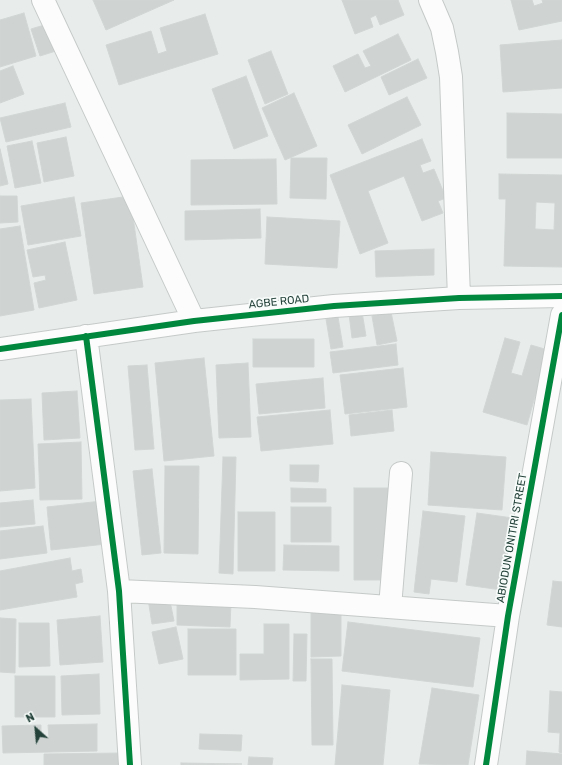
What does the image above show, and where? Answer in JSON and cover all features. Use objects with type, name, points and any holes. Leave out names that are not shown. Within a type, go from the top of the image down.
[{"type":"street","points":[[43,0],[194,321]]},
{"type":"street","points":[[430,0],[442,28],[448,52],[451,78],[459,298]]},
{"type":"street","name":"AGBE ROAD","points":[[0,349],[194,321],[334,306],[459,298],[562,296]]},
{"type":"street","name":"ABIODUN ONITIRI STREET","points":[[486,765],[508,616],[562,314]]},
{"type":"street","points":[[86,336],[119,591],[130,765]]},
{"type":"street","points":[[390,607],[400,473]]},
{"type":"street","points":[[119,591],[255,597],[508,616]]},
{"type":"building","points":[[93,0],[174,0],[106,30]]},
{"type":"building","points":[[342,0],[398,0],[404,15],[380,25],[376,15],[370,18],[373,27],[355,34]]},
{"type":"building","points":[[511,0],[532,0],[534,6],[543,3],[542,0],[562,0],[562,21],[519,30]]},
{"type":"building","points":[[24,13],[36,56],[0,67],[0,20]]},
{"type":"building","points":[[205,14],[218,54],[119,85],[106,45],[151,31],[158,54],[167,51],[160,28]]},
{"type":"building","points":[[51,23],[59,50],[40,56],[31,29]]},
{"type":"building","points":[[398,34],[411,60],[345,92],[333,66],[358,54],[365,68],[371,66],[363,51]]},
{"type":"building","points":[[562,40],[562,88],[503,92],[500,45]]},
{"type":"building","points":[[271,51],[288,94],[265,104],[248,60]]},
{"type":"building","points":[[418,59],[427,78],[389,95],[381,77]]},
{"type":"building","points":[[13,66],[24,94],[0,103],[0,71]]},
{"type":"building","points":[[246,76],[268,136],[234,149],[212,89]]},
{"type":"building","points":[[294,93],[317,146],[285,160],[262,108]]},
{"type":"building","points":[[407,97],[421,125],[362,154],[348,125]]},
{"type":"building","points":[[65,103],[71,127],[6,142],[0,118]]},
{"type":"building","points":[[507,113],[562,114],[562,158],[507,158]]},
{"type":"building","points":[[66,137],[74,176],[44,182],[37,143]]},
{"type":"building","points":[[422,139],[431,161],[420,165],[423,173],[434,169],[446,198],[438,201],[443,213],[422,221],[404,176],[368,191],[388,243],[360,254],[330,175]]},
{"type":"building","points":[[32,141],[41,183],[15,188],[7,146]]},
{"type":"building","points":[[0,149],[8,184],[0,186]]},
{"type":"building","points":[[291,158],[327,158],[326,199],[290,198]]},
{"type":"building","points":[[276,159],[277,204],[191,205],[191,160]]},
{"type":"building","points":[[499,174],[562,175],[562,267],[504,266],[506,199],[499,199]],"holes":[[[536,202],[555,203],[554,230],[535,229]]]},
{"type":"building","points":[[0,196],[17,196],[18,222],[0,223]]},
{"type":"building","points":[[130,196],[143,287],[94,294],[81,203]]},
{"type":"building","points":[[74,197],[81,236],[28,245],[21,206]]},
{"type":"building","points":[[260,209],[261,238],[185,240],[185,211]]},
{"type":"building","points":[[267,217],[340,221],[337,268],[265,264]]},
{"type":"building","points":[[20,226],[34,310],[0,316],[0,229]]},
{"type":"building","points":[[65,242],[77,300],[39,308],[34,283],[46,280],[45,275],[33,277],[27,250]]},
{"type":"building","points":[[434,249],[434,275],[376,277],[375,251]]},
{"type":"building","points":[[362,312],[366,336],[352,338],[349,314]]},
{"type":"building","points":[[391,312],[397,341],[377,345],[372,316]]},
{"type":"building","points":[[338,317],[343,347],[331,349],[326,319]]},
{"type":"building","points":[[505,338],[520,342],[511,373],[522,376],[531,345],[548,350],[527,425],[483,412]]},
{"type":"building","points":[[253,339],[314,339],[314,367],[253,367]]},
{"type":"building","points":[[396,344],[398,365],[333,373],[330,352]]},
{"type":"building","points":[[204,358],[214,456],[164,461],[155,363]]},
{"type":"building","points":[[248,363],[251,437],[219,438],[216,365]]},
{"type":"building","points":[[147,365],[154,449],[135,450],[128,366]]},
{"type":"building","points":[[403,368],[407,407],[345,414],[340,375]]},
{"type":"building","points":[[323,378],[325,408],[259,414],[256,384]]},
{"type":"building","points":[[77,391],[80,438],[44,440],[42,393]]},
{"type":"building","points":[[31,399],[35,488],[0,491],[0,400]]},
{"type":"building","points":[[330,410],[333,444],[261,451],[257,417]]},
{"type":"building","points":[[392,410],[394,431],[351,436],[349,415]]},
{"type":"building","points":[[81,442],[82,499],[40,500],[38,444]]},
{"type":"building","points":[[431,452],[506,457],[502,510],[428,505]]},
{"type":"building","points":[[223,457],[236,457],[233,574],[219,573]]},
{"type":"building","points":[[290,465],[319,465],[318,482],[290,481]]},
{"type":"building","points":[[165,466],[199,466],[198,554],[164,553]]},
{"type":"building","points":[[152,469],[161,553],[142,555],[133,471]]},
{"type":"building","points":[[291,488],[326,489],[326,502],[291,502]]},
{"type":"building","points":[[354,488],[389,488],[388,580],[354,580]]},
{"type":"building","points":[[33,500],[35,524],[0,527],[0,503]]},
{"type":"building","points":[[102,501],[106,544],[51,550],[47,507]]},
{"type":"building","points":[[291,507],[331,507],[331,542],[291,542]]},
{"type":"building","points":[[423,511],[465,516],[457,582],[431,579],[429,594],[414,592]]},
{"type":"building","points":[[238,512],[275,512],[275,571],[238,571]]},
{"type":"building","points":[[477,513],[520,519],[509,591],[466,585]]},
{"type":"building","points":[[43,526],[47,553],[0,559],[0,531]]},
{"type":"building","points":[[284,545],[339,546],[339,571],[283,570]]},
{"type":"building","points":[[70,558],[72,571],[81,569],[83,582],[75,584],[77,597],[0,610],[0,571]]},
{"type":"building","points":[[553,581],[562,582],[562,627],[547,625]]},
{"type":"building","points":[[169,596],[174,621],[152,624],[148,599]]},
{"type":"building","points":[[177,600],[231,602],[230,627],[177,625]]},
{"type":"building","points":[[311,609],[341,609],[341,656],[311,657]]},
{"type":"building","points":[[100,616],[103,662],[60,665],[57,620]]},
{"type":"building","points":[[0,618],[16,619],[15,673],[0,672]]},
{"type":"building","points":[[348,622],[480,638],[473,687],[342,671]]},
{"type":"building","points":[[19,623],[49,623],[50,666],[19,667]]},
{"type":"building","points":[[264,624],[289,624],[289,679],[240,680],[240,654],[264,654]]},
{"type":"building","points":[[176,627],[183,659],[159,664],[152,632]]},
{"type":"building","points":[[188,629],[236,629],[236,675],[188,675]]},
{"type":"building","points":[[294,634],[307,634],[306,681],[293,681]]},
{"type":"building","points":[[311,659],[332,659],[333,745],[312,745]]},
{"type":"building","points":[[99,674],[100,714],[62,715],[61,676]]},
{"type":"building","points":[[15,676],[55,676],[55,717],[15,717]]},
{"type":"building","points":[[342,685],[390,690],[383,765],[335,765]]},
{"type":"building","points":[[432,688],[479,695],[468,765],[419,764]]},
{"type":"building","points":[[550,691],[562,692],[562,753],[559,752],[560,733],[548,732]]},
{"type":"building","points":[[97,724],[97,751],[3,753],[2,726],[41,725],[41,738],[49,738],[48,725]]},
{"type":"building","points":[[200,734],[242,735],[241,751],[199,749]]},
{"type":"building","points":[[527,751],[562,754],[562,765],[526,765]]},
{"type":"building","points":[[123,753],[123,765],[44,765],[44,754]]},
{"type":"building","points":[[249,757],[273,758],[272,765],[248,765]]},
{"type":"building","points":[[181,763],[242,764],[181,765]]},
{"type":"cycle path","points":[[0,349],[194,321],[334,306],[459,298],[562,296]]},
{"type":"cycle path","points":[[486,765],[508,616],[562,315]]},
{"type":"cycle path","points":[[86,336],[119,591],[130,765]]}]
